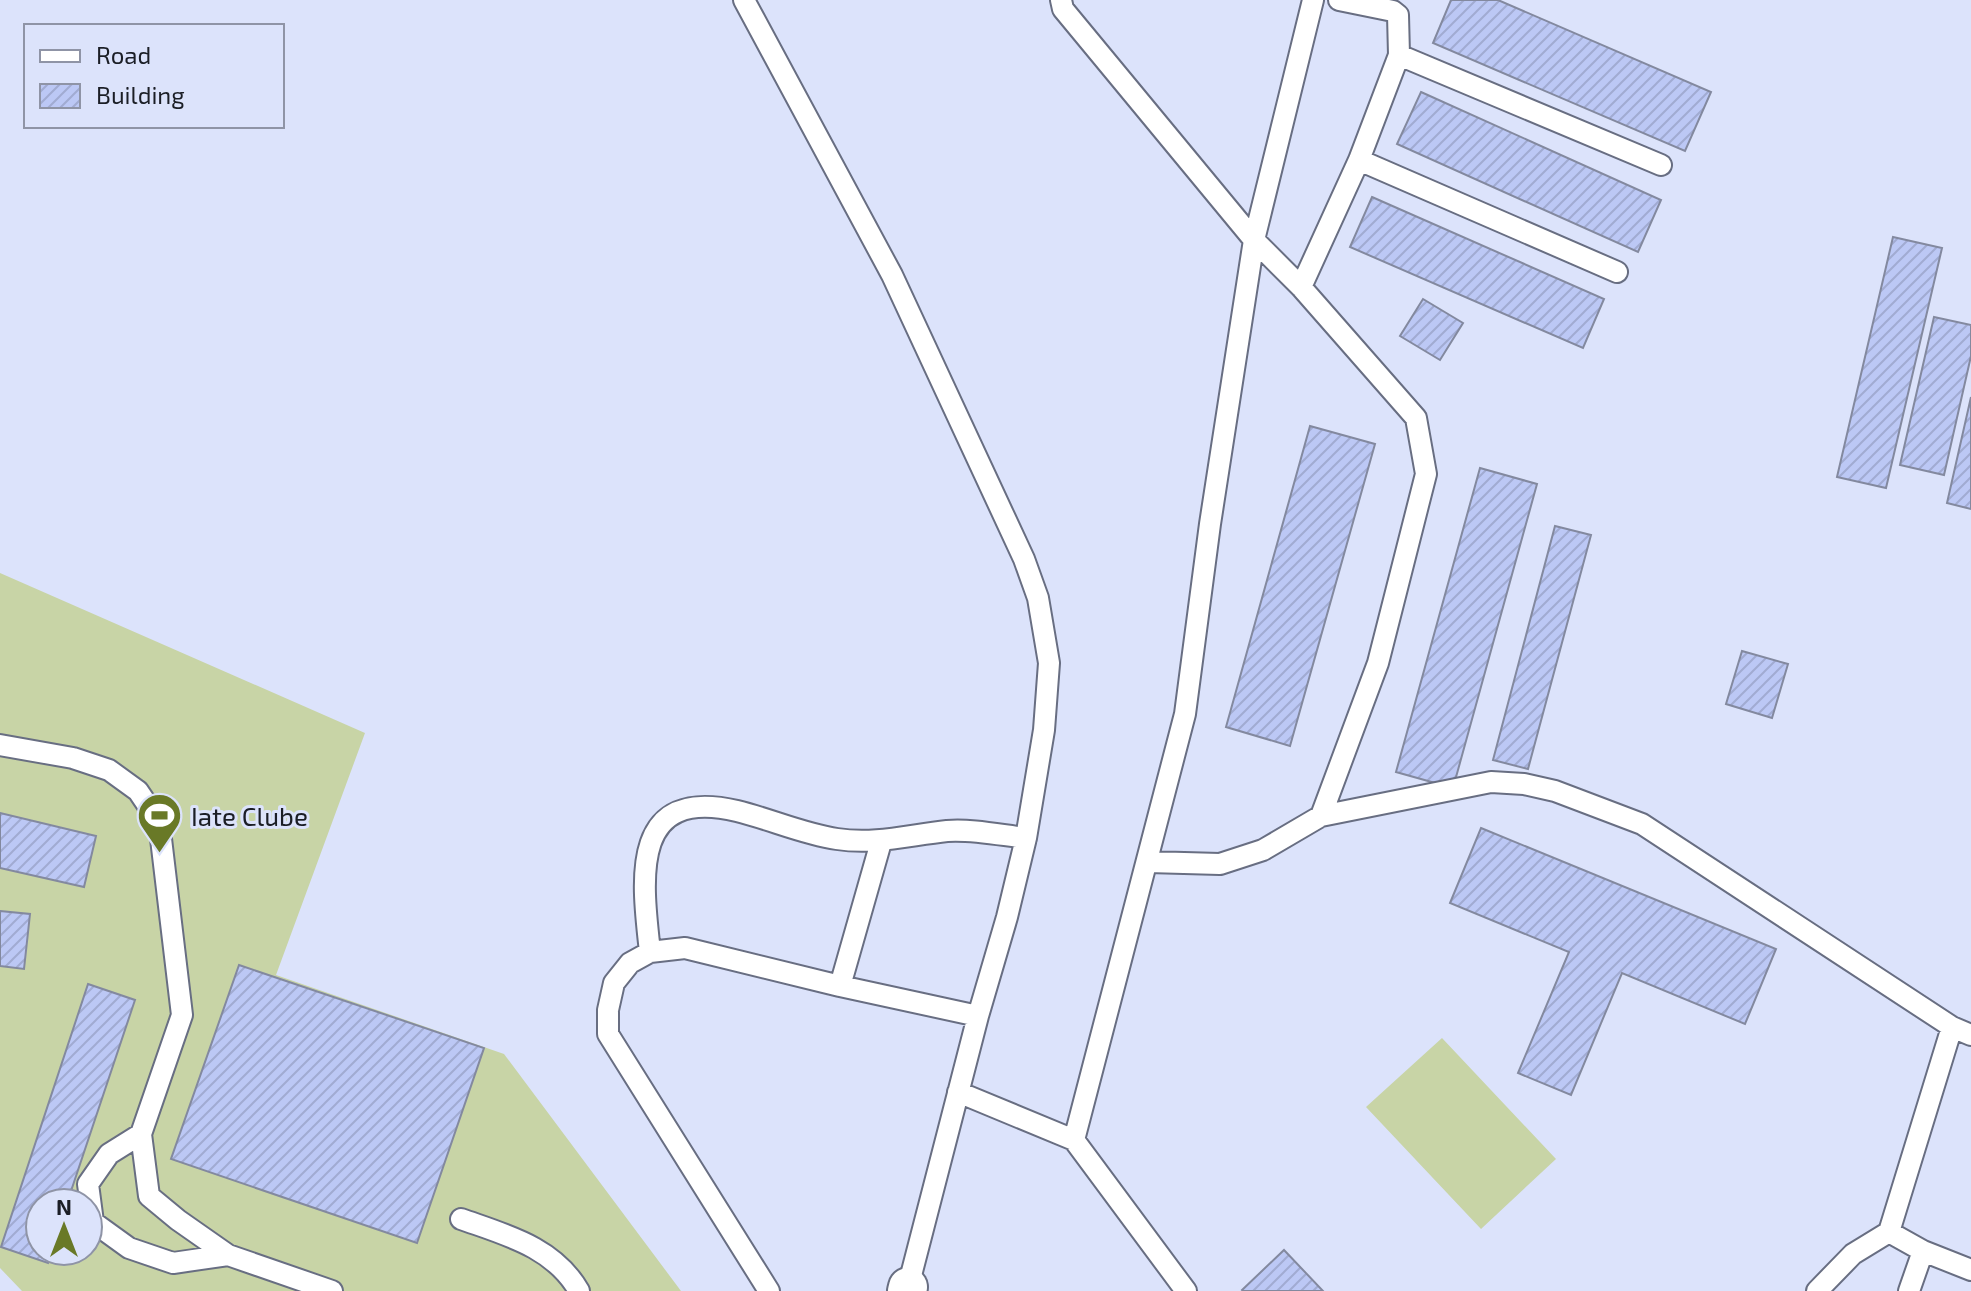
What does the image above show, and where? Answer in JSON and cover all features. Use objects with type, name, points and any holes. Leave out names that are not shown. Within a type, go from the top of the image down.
[{"type":"lane","points":[[744,0],[892,275],[1024,559],[1038,598],[1049,663],[1044,730],[1026,838],[908,1289]]},
{"type":"lane","points":[[1061,0],[1063,9],[1254,240],[1301,287],[1416,418],[1426,474],[1378,663],[1321,816]]},
{"type":"lane","points":[[1074,1140],[1185,714],[1210,524],[1254,240],[1313,0]]},
{"type":"lane","points":[[1301,287],[1359,160],[1399,55],[1398,15],[1393,11],[1339,0]]},
{"type":"lane","points":[[1399,55],[1661,165]]},
{"type":"lane","points":[[1359,160],[1617,272]]},
{"type":"lane","points":[[0,745],[73,758],[109,770],[138,791],[159,822],[182,1015],[141,1134],[149,1196],[228,1255],[332,1291]]},
{"type":"lane","points":[[1148,862],[1220,864],[1263,850],[1321,816],[1491,782],[1524,784],[1555,791],[1642,824],[1962,1031],[1889,1232],[1853,1254],[1817,1291]]},
{"type":"lane","points":[[650,952],[645,908],[645,860],[654,831],[670,816],[698,805],[736,811],[836,839],[881,842],[950,831],[1026,838]]},
{"type":"lane","points":[[840,986],[881,842]]},
{"type":"lane","points":[[769,1291],[608,1034],[608,1010],[614,983],[630,963],[650,952],[685,948],[978,1016]]},
{"type":"lane","points":[[958,1092],[1074,1140],[1186,1291]]},
{"type":"lane","points":[[141,1134],[109,1154],[88,1184],[93,1222],[129,1248],[173,1263],[228,1255]]},
{"type":"lane","points":[[461,1219],[521,1241],[546,1254],[570,1275],[579,1291]]},
{"type":"lane","points":[[1889,1232],[1923,1251],[1971,1270]]},
{"type":"lane","points":[[1909,1291],[1923,1251]]},
{"type":"green space","name":"Iate Clube","points":[[0,573],[365,733],[276,975],[504,1054],[681,1291],[22,1291],[0,1268]]},
{"type":"green space","points":[[1442,1038],[1556,1159],[1481,1229],[1366,1107]]},
{"type":"building","points":[[1451,0],[1498,0],[1711,92],[1685,151],[1433,43]]},
{"type":"building","points":[[1421,92],[1661,200],[1638,252],[1397,144]]},
{"type":"building","points":[[1372,197],[1604,299],[1583,348],[1350,247]]},
{"type":"building","points":[[1893,237],[1942,248],[1886,488],[1837,477]]},
{"type":"building","points":[[1423,299],[1463,323],[1440,360],[1400,336]]},
{"type":"building","points":[[1934,317],[1971,325],[1971,356],[1944,475],[1900,465]]},
{"type":"building","points":[[1971,397],[1971,509],[1947,503]]},
{"type":"building","points":[[1310,426],[1375,444],[1290,746],[1226,727]]},
{"type":"building","points":[[1480,468],[1537,484],[1453,788],[1396,772]]},
{"type":"building","points":[[1555,526],[1591,535],[1528,769],[1493,760]]},
{"type":"building","points":[[1742,651],[1788,664],[1772,718],[1726,704]]},
{"type":"building","points":[[0,813],[96,836],[84,887],[0,868]]},
{"type":"building","points":[[1481,828],[1776,949],[1745,1024],[1622,973],[1571,1095],[1518,1073],[1569,952],[1450,903]]},
{"type":"building","points":[[0,911],[30,914],[24,969],[0,966]]},
{"type":"building","points":[[239,965],[484,1048],[417,1243],[171,1159]]},
{"type":"building","points":[[88,984],[135,1000],[72,1187],[24,1187],[24,1255],[1,1247]]},
{"type":"building","points":[[1284,1250],[1323,1291],[1242,1290]]},
{"type":"place","name":"Iate Clube","points":[[160,854]]}]
